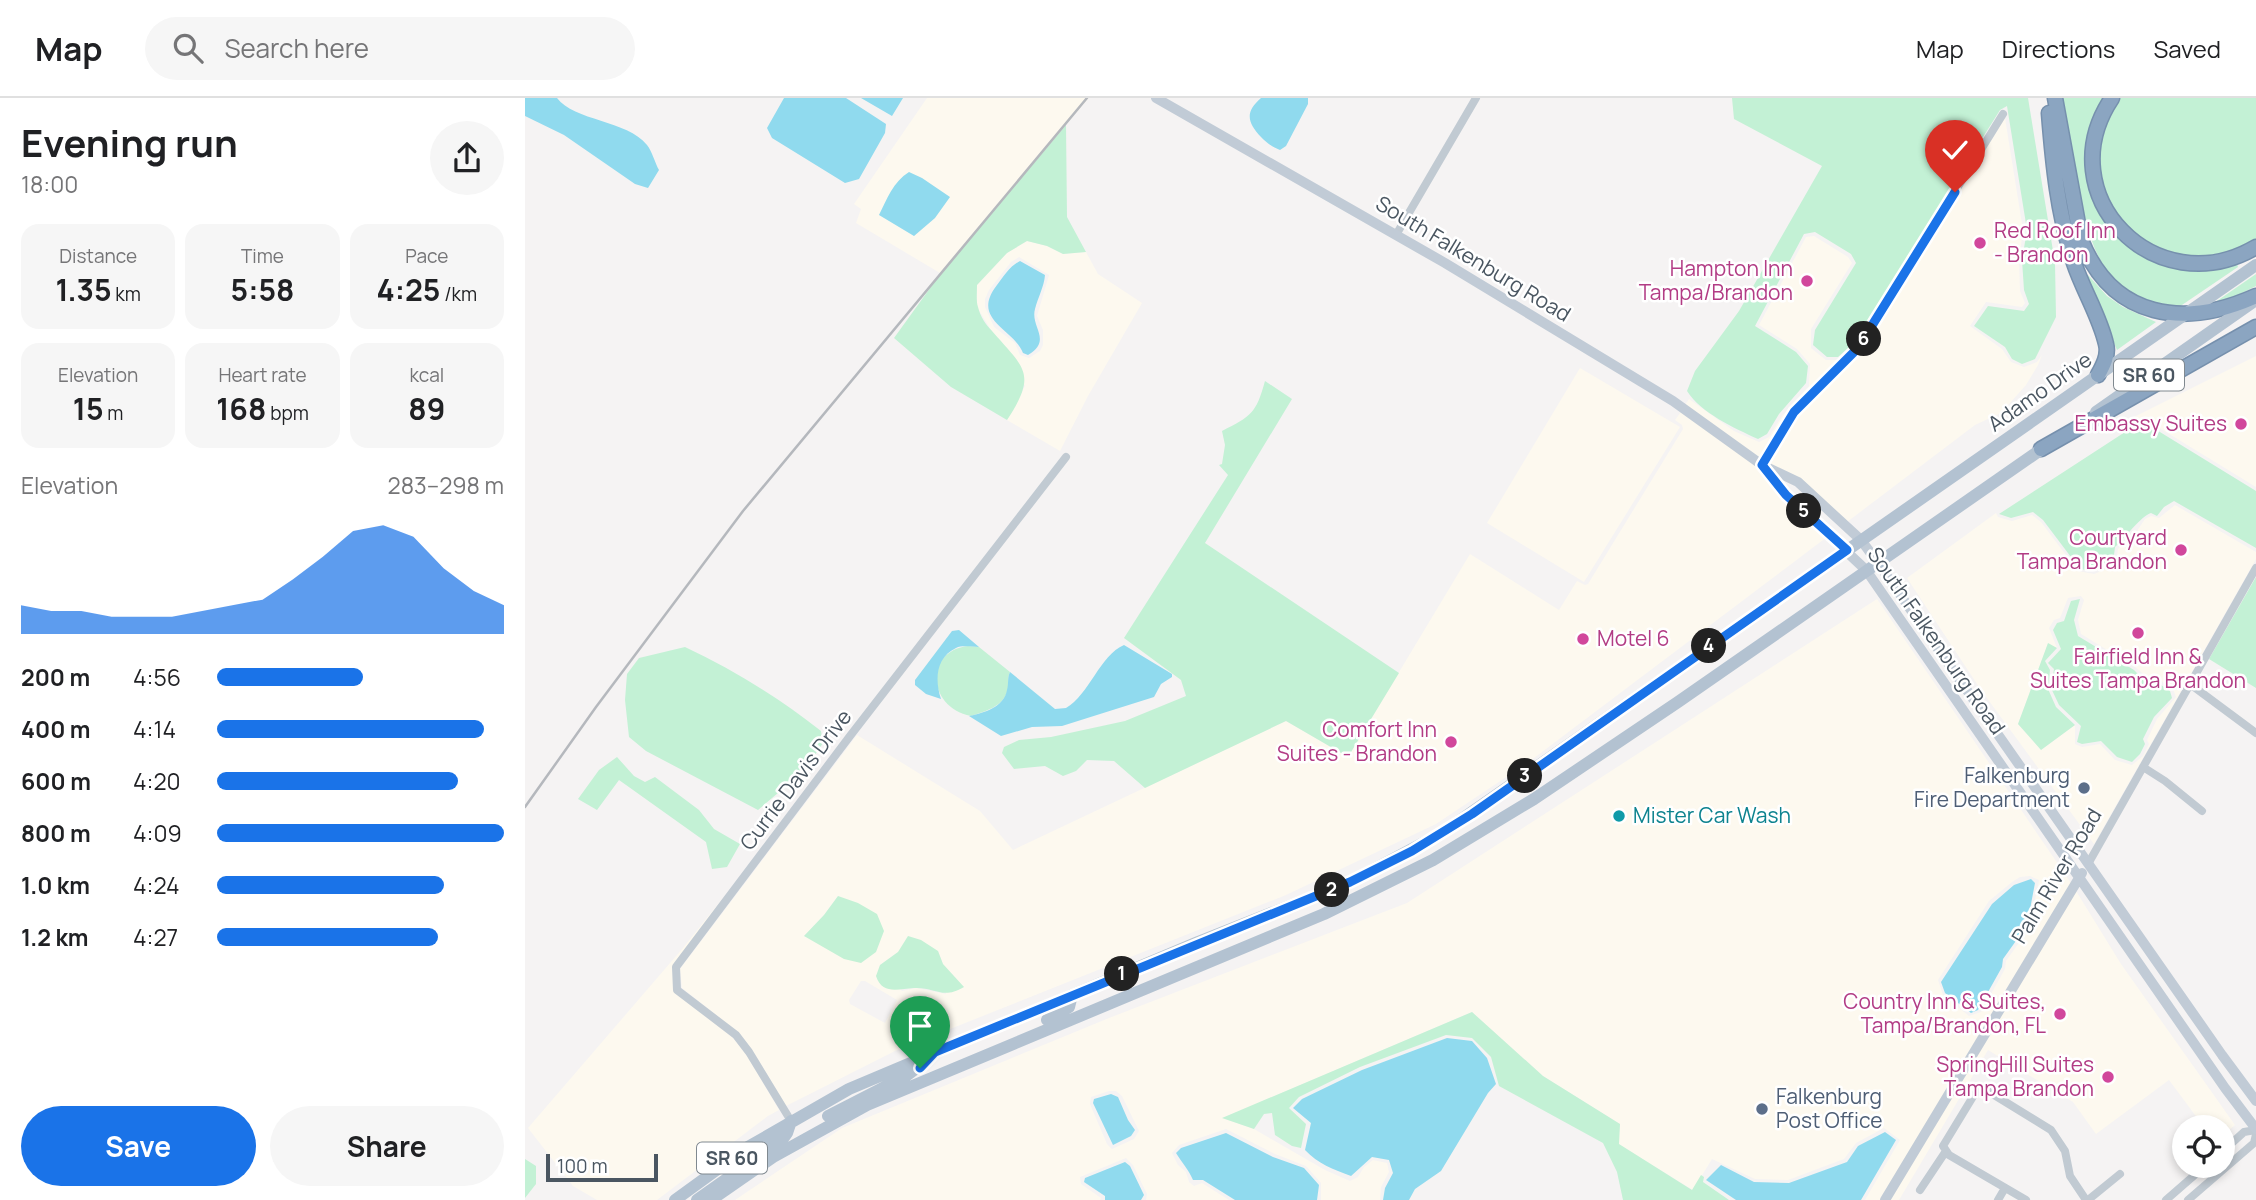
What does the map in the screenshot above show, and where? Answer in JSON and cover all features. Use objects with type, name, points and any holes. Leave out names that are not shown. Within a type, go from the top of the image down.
[{"type":"highway","points":[[2048,98],[2057,190],[2065,233],[2079,279],[2106,345],[2105,359],[2098,375]]},
{"type":"highway","points":[[2055,98],[2078,228],[2091,262],[2109,284],[2136,303],[2160,312],[2184,315],[2218,310],[2256,298]]},
{"type":"highway","points":[[2112,98],[2098,125],[2092,160],[2095,185],[2104,207],[2117,226],[2146,251],[2183,263],[2225,261],[2256,247]]},
{"type":"highway","points":[[2041,449],[2255,327]]},
{"type":"main road","name":"Adamo Drive","points":[[1847,550],[2256,265]]},
{"type":"main road","name":"SR 60","points":[[711,1200],[806,1136],[898,1091],[1357,899],[1433,860],[1534,799],[1678,702],[2256,298]]},
{"type":"main road","name":"SR 60","points":[[675,1200],[748,1147],[849,1089],[1350,882],[1412,851],[1454,825],[1847,550]]},
{"type":"main road","points":[[1357,899],[1367,887],[1444,844],[1452,837],[1454,825]]},
{"type":"main road","points":[[1234,952],[1243,940],[1342,897],[1350,888],[1350,882]]},
{"type":"main road","points":[[1088,1012],[1092,1003],[1116,990],[1122,974]]},
{"type":"main road","points":[[1026,1037],[1069,1007],[1072,995]]},
{"type":"main road","points":[[806,1136],[811,1128],[824,1118],[906,1076],[928,1061],[935,1052]]},
{"type":"main road","points":[[697,1200],[782,1140],[791,1121]]},
{"type":"street","name":"South Falkenburg Road","points":[[1156,98],[1396,235],[1640,381],[1718,432],[1762,465],[1798,482],[1861,540],[2256,1101]]},
{"type":"street","points":[[1396,235],[1476,98]]},
{"type":"street","points":[[1762,465],[1794,412],[1858,348],[2003,114]]},
{"type":"street","name":"Currie Davis Drive","points":[[791,1121],[736,1035],[677,990],[676,967],[850,736],[1066,457]]},
{"type":"street","name":"South Falkenburg Road","points":[[1762,465],[1786,495],[1866,570],[2256,1131]]},
{"type":"street","name":"Palm River Road","points":[[1885,1200],[2088,864],[2256,568]]},
{"type":"street","points":[[2190,684],[2256,733]]},
{"type":"street","points":[[1978,732],[1990,724]]},
{"type":"street","points":[[2143,767],[2165,780],[2202,811]]},
{"type":"street","points":[[2035,815],[2048,805]]},
{"type":"street","points":[[2027,1200],[1949,1155],[1943,1146],[1973,1095],[1979,1090],[1986,1090],[2051,1130],[2065,1151],[2070,1176],[2087,1200],[2120,1174]]},
{"type":"street","points":[[2188,1200],[2254,1143],[2256,1131],[2244,1132],[2235,1140]]},
{"type":"street","points":[[1920,1190],[1946,1151]]},
{"type":"street","points":[[2165,1200],[2192,1178]]},
{"type":"street","points":[[1998,1200],[2005,1188]]},
{"type":"shaded area","points":[[927,98],[1089,98],[940,273],[856,223],[861,209],[854,204]],"holes":[[[901,178],[922,178],[926,183],[935,218],[914,236],[880,215]]]},
{"type":"shaded area","points":[[2005,118],[2023,230],[2019,260],[2020,291],[2025,303],[2022,307],[1986,302],[1970,326],[2002,349],[2011,362],[2024,367],[2037,362],[2042,355],[2026,385],[2001,413],[1975,425],[1847,522],[1768,463],[1797,414],[1862,351]]},
{"type":"shaded area","points":[[1814,236],[1848,257],[1852,263],[1811,329],[1811,348],[1826,360],[1840,360],[1790,409],[1761,459],[1685,405],[1689,399],[1734,431],[1759,442],[1769,437],[1782,416],[1809,386],[1810,364],[1797,349],[1759,325],[1806,237]]},
{"type":"shaded area","points":[[1027,241],[1063,254],[1086,252],[1098,274],[1142,303],[1088,396],[1060,451],[1007,420],[1025,386],[977,307],[977,285],[1007,253]],"holes":[[[1019,257],[1049,275],[1037,316],[1043,330],[1043,345],[1040,351],[1029,358],[1020,355],[1015,343],[994,327],[985,307],[985,299],[1011,262]]]},
{"type":"shaded area","points":[[2256,356],[2256,487],[2143,418],[2119,432],[2114,427]]},
{"type":"shaded area","points":[[1580,368],[1680,427],[1584,582],[1487,523]]},
{"type":"shaded area","points":[[1681,412],[1757,465],[1827,537],[1530,761],[1436,824],[1286,895],[895,1051],[786,1106],[739,1033],[682,988],[680,969],[857,735],[980,811],[1013,850],[1286,721],[1348,757],[1470,554],[1559,610],[1577,581],[1588,584],[1683,429],[1675,420]],"holes":[[[838,896],[861,962],[804,936]],[[938,951],[943,964],[946,994],[916,988],[902,991],[880,965],[898,952]],[[861,981],[897,1000],[885,1023],[850,1004],[849,1000]]]},
{"type":"shaded area","points":[[2175,505],[2256,552],[2256,559],[2094,844],[1981,690],[1907,578],[1996,513],[1998,517],[2012,521],[2032,515],[2041,522],[2078,571],[2094,574],[2116,565],[2118,549],[2135,534],[2145,519],[2151,516],[2159,518]],"holes":[[[2081,596],[2084,600],[2078,620],[2081,634],[2146,676],[2157,678],[2173,689],[2176,697],[2157,719],[2143,756],[2132,765],[2115,760],[2100,744],[2082,747],[2075,744],[2075,725],[2041,750],[2018,724],[2048,644],[2057,648],[2049,628],[2054,620],[2060,618],[2068,598]]]},
{"type":"shaded area","points":[[1877,599],[2071,883],[1880,1200],[1865,1200],[1900,1140],[1884,1128],[1856,1143],[1844,1159],[1788,1180],[1755,1179],[1712,1159],[1693,1190],[1618,1144],[1620,1124],[1543,1076],[1472,1012],[1223,1118],[1254,1129],[1325,1170],[1350,1181],[1358,1177],[1364,1167],[1373,1160],[1387,1163],[1389,1172],[1381,1187],[1380,1200],[1321,1200],[1321,1183],[1306,1166],[1275,1154],[1226,1129],[1179,1145],[1172,1153],[1178,1165],[1186,1172],[1189,1182],[1194,1186],[1202,1183],[1229,1200],[1146,1200],[1147,1194],[1133,1165],[1126,1158],[1080,1177],[1081,1184],[1101,1198],[1100,1200],[735,1200],[842,1128],[1109,1018],[1407,903]],"holes":[[[2030,876],[2039,880],[2026,933],[2006,961],[2005,969],[1981,1012],[1969,1016],[1943,995],[1938,980],[1989,901],[2020,877]],[[1116,1091],[1122,1096],[1139,1131],[1134,1139],[1112,1149],[1107,1144],[1090,1104],[1091,1097]]]},
{"type":"shaded area","points":[[2076,891],[2121,964],[2228,1115],[2195,1115],[2169,1080],[2096,1134],[2073,1102],[1988,1050],[1899,1200],[1890,1200]]},
{"type":"shaded area","points":[[726,894],[673,965],[673,990],[733,1038],[746,1054],[779,1110],[657,1200],[597,1200],[573,1186],[528,1128]]},
{"type":"green space","points":[[1732,98],[2028,98],[2055,263],[2056,317],[2035,359],[2022,364],[2012,359],[2005,347],[1974,326],[1988,306],[2024,311],[2029,304],[2024,290],[2022,260],[2027,230],[2007,106],[2000,110],[1854,343],[1838,357],[1827,357],[1813,345],[1815,330],[1856,263],[1851,254],[1815,232],[1804,234],[1755,326],[1796,352],[1808,366],[1806,383],[1779,414],[1767,434],[1758,439],[1719,419],[1701,406],[1687,391],[1695,371],[1739,311],[1822,166],[1734,119]]},
{"type":"green space","points":[[2063,98],[2106,98],[2097,114],[2091,134],[2089,172],[2146,254],[2236,260],[2238,267],[2179,307],[2153,302],[2132,293],[2116,281],[2104,266],[2088,228]]},
{"type":"green space","points":[[2114,98],[2256,98],[2256,243],[2242,250],[2185,260],[2136,240],[2108,208],[2095,157]]},
{"type":"green space","points":[[1066,125],[1067,217],[1086,252],[1063,254],[1027,241],[1007,253],[977,285],[977,305],[982,317],[1019,363],[1023,372],[1022,391],[1007,420],[951,387],[894,338],[941,273]]},
{"type":"green space","points":[[2256,274],[2256,286],[2214,303]]},
{"type":"green space","points":[[2088,275],[2107,296],[2123,307],[2156,322],[2117,350],[2085,277]]},
{"type":"green space","points":[[1265,381],[1292,399],[1205,543],[1399,673],[1348,757],[1286,721],[1145,788],[1114,761],[1087,760],[1076,771],[1063,776],[1045,766],[1014,769],[1002,753],[1004,747],[1019,740],[1051,737],[1125,721],[1186,696],[1181,680],[1124,638],[1228,475],[1219,465],[1222,464],[1225,445],[1222,431],[1251,413],[1259,401]]},
{"type":"green space","points":[[2142,421],[2256,491],[2256,548],[2174,501],[2164,507],[2157,516],[2151,513],[2143,518],[2115,547],[2113,563],[2093,571],[2080,569],[2043,520],[2033,512],[2011,518],[1999,514]]},
{"type":"green space","points":[[2256,577],[2256,688],[2209,659]]},
{"type":"green space","points":[[2080,599],[2074,620],[2078,636],[2134,670],[2144,680],[2155,681],[2170,691],[2172,698],[2154,717],[2143,739],[2145,744],[2132,762],[2117,757],[2101,741],[2082,744],[2077,742],[2081,726],[2059,705],[2051,688],[2054,669],[2048,663],[2061,649],[2053,630],[2057,623],[2064,621],[2071,601]]},
{"type":"green space","points":[[2048,643],[2057,648],[2045,661],[2050,670],[2048,689],[2056,707],[2075,725],[2041,750],[2018,724]]},
{"type":"green space","points":[[968,646],[979,647],[1010,672],[1008,689],[1002,700],[971,716],[956,711],[946,702],[939,691],[937,680],[938,668],[944,658],[954,650]]},
{"type":"green space","points":[[685,647],[756,685],[821,731],[823,743],[804,771],[758,810],[646,751],[629,737],[625,700],[627,674],[639,658]]},
{"type":"green space","points":[[617,757],[634,776],[645,782],[655,777],[699,810],[714,829],[740,844],[727,867],[712,869],[706,842],[619,780],[597,810],[578,799],[599,770]]},
{"type":"green space","points":[[838,896],[877,914],[884,931],[876,952],[861,963],[844,959],[804,936]]},
{"type":"green space","points":[[908,936],[921,940],[938,951],[943,964],[964,987],[944,993],[922,988],[891,990],[882,986],[876,976],[880,965],[898,952]]},
{"type":"green space","points":[[1472,1012],[1543,1076],[1620,1124],[1619,1144],[1692,1190],[1701,1175],[1704,1177],[1703,1182],[1729,1200],[1623,1200],[1617,1172],[1603,1143],[1499,1086],[1491,1057],[1472,1038],[1446,1035],[1360,1067],[1299,1097],[1289,1108],[1306,1124],[1301,1148],[1292,1146],[1275,1135],[1272,1113],[1264,1114],[1254,1129],[1222,1118]]},
{"type":"green space","points":[[525,1159],[536,1166],[536,1184],[525,1198]]},
{"type":"water","points":[[525,98],[557,98],[575,112],[627,130],[638,137],[649,148],[659,170],[648,188],[635,184],[564,135],[525,116]]},
{"type":"water","points":[[784,98],[846,98],[886,124],[885,133],[859,179],[845,183],[772,138],[767,128]]},
{"type":"water","points":[[861,98],[903,98],[892,116]]},
{"type":"water","points":[[1261,98],[1308,98],[1308,104],[1286,146],[1280,150],[1263,139],[1251,122],[1252,108]]},
{"type":"water","points":[[909,172],[950,197],[935,218],[914,236],[879,215],[895,186]]},
{"type":"water","points":[[1020,261],[1045,275],[1034,316],[1039,344],[1028,355],[1023,353],[1018,344],[996,323],[988,307],[997,285],[1010,268]]},
{"type":"water","points":[[959,630],[979,647],[961,647],[949,652],[938,670],[941,699],[926,694],[915,685],[915,680],[952,631]]},
{"type":"water","points":[[1124,645],[1172,674],[1172,677],[1161,684],[1154,697],[1062,726],[1032,727],[1001,736],[969,716],[987,711],[1002,701],[1010,672],[1055,709],[1066,708],[1081,694],[1108,657]]},
{"type":"water","points":[[2031,879],[2035,883],[2028,920],[2003,959],[2002,967],[1978,1010],[1971,1013],[1945,993],[1941,982],[1992,904],[2014,885]]},
{"type":"water","points":[[1447,1038],[1472,1041],[1487,1058],[1496,1084],[1441,1171],[1415,1189],[1409,1200],[1383,1200],[1385,1188],[1393,1173],[1389,1160],[1372,1157],[1351,1176],[1321,1163],[1305,1150],[1311,1123],[1293,1108],[1302,1099],[1362,1070]]},
{"type":"water","points":[[1111,1094],[1118,1097],[1135,1130],[1131,1136],[1113,1145],[1093,1103],[1094,1099]]},
{"type":"water","points":[[1885,1132],[1896,1140],[1861,1200],[1736,1200],[1706,1180],[1721,1165],[1754,1182],[1789,1183],[1847,1162],[1858,1146]]},
{"type":"water","points":[[1226,1133],[1273,1157],[1304,1168],[1319,1185],[1317,1200],[1235,1200],[1203,1180],[1193,1180],[1176,1153],[1181,1148]]},
{"type":"water","points":[[1125,1162],[1130,1166],[1144,1195],[1141,1200],[1105,1200],[1105,1196],[1084,1182],[1085,1178]]},
{"type":"railway","points":[[525,807],[596,707],[743,511],[1087,98]]},
{"type":"place","name":"Red Roof Inn - Brandon","points":[[1980,243]]},
{"type":"place","name":"Hampton Inn Tampa/Brandon","points":[[1807,281]]},
{"type":"place","name":"Embassy Suites","points":[[2241,424]]},
{"type":"place","name":"Courtyard Tampa Brandon","points":[[2181,550]]},
{"type":"place","name":"Fairfield Inn & Suites Tampa Brandon","points":[[2138,633]]},
{"type":"place","name":"Motel 6","points":[[1583,639]]},
{"type":"place","name":"Comfort Inn Suites - Brandon","points":[[1451,742]]},
{"type":"place","name":"Falkenburg Fire Department","points":[[2084,788]]},
{"type":"place","name":"Mister Car Wash","points":[[1619,816]]},
{"type":"place","name":"Country Inn & Suites, Tampa/Brandon, FL","points":[[2060,1014]]},
{"type":"place","name":"SpringHill Suites Tampa Brandon","points":[[2108,1077]]},
{"type":"place","name":"Falkenburg Post Office","points":[[1762,1109]]},
{"type":"route","points":[[920,1068],[935,1052],[1350,882],[1412,851],[1472,814],[1847,550],[1786,495],[1762,465],[1794,412],[1858,348],[1955,192]]}]
